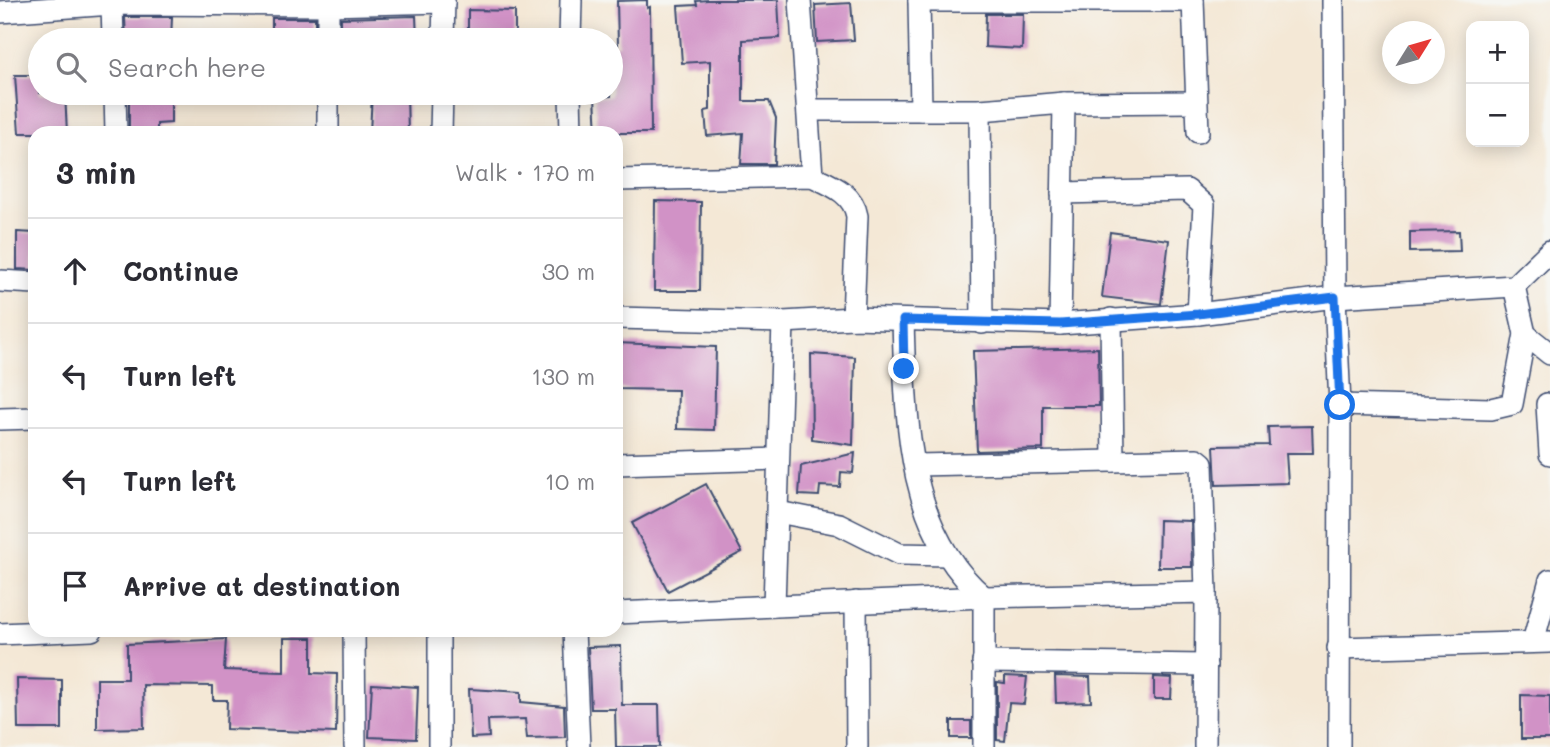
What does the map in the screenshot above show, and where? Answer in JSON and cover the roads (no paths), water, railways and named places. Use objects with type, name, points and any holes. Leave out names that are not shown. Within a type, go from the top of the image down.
[{"type":"street","points":[[570,28],[571,0]]},
{"type":"street","points":[[800,0],[812,176]]},
{"type":"street","points":[[1333,0],[1335,297],[1340,405],[1339,747]]},
{"type":"street","points":[[0,12],[112,4],[328,5],[444,1],[443,28]]},
{"type":"street","points":[[921,110],[919,1],[1193,1],[1198,132]]},
{"type":"street","points":[[112,4],[113,28]]},
{"type":"street","points":[[328,5],[328,28]]},
{"type":"street","points":[[808,110],[981,110],[1064,103],[1195,102]]},
{"type":"street","points":[[1060,324],[1064,103]]},
{"type":"street","points":[[115,105],[116,126]]},
{"type":"street","points":[[328,105],[328,126]]},
{"type":"street","points":[[441,126],[442,105]]},
{"type":"street","points":[[570,105],[570,126]]},
{"type":"street","points":[[981,110],[982,323]]},
{"type":"street","points":[[623,180],[812,176],[839,189],[856,211],[853,318]]},
{"type":"street","points":[[1062,193],[1187,190],[1199,197],[1204,205],[1198,314]]},
{"type":"street","points":[[623,318],[783,322],[853,318],[1060,324],[1198,314],[1335,297],[1514,286],[1550,251]]},
{"type":"street","points":[[0,281],[28,283]]},
{"type":"street","points":[[1512,404],[1525,334],[1514,286]]},
{"type":"street","points":[[1111,319],[1113,461]]},
{"type":"street","points":[[903,320],[905,409],[929,519],[961,577],[984,597],[984,747]]},
{"type":"street","points":[[774,606],[783,322]]},
{"type":"street","points":[[1525,334],[1550,337]]},
{"type":"street","points":[[1525,334],[1550,354]]},
{"type":"street","points":[[1340,405],[1491,409],[1512,404],[1548,404],[1550,454]]},
{"type":"street","points":[[0,419],[28,418]]},
{"type":"street","points":[[623,464],[777,459]]},
{"type":"street","points":[[916,465],[1197,459],[1202,463],[1206,592],[1205,747]]},
{"type":"street","points":[[778,512],[839,524],[899,554],[920,557],[947,555]]},
{"type":"street","points":[[1338,648],[1542,642],[1550,580]]},
{"type":"street","points":[[623,613],[984,597],[1206,592]]},
{"type":"street","points":[[856,602],[857,747]]},
{"type":"street","points":[[0,634],[28,633]]},
{"type":"street","points":[[354,637],[355,747]]},
{"type":"street","points":[[439,637],[439,747]]},
{"type":"street","points":[[574,637],[579,747]]},
{"type":"street","points":[[983,662],[1206,665]]}]
